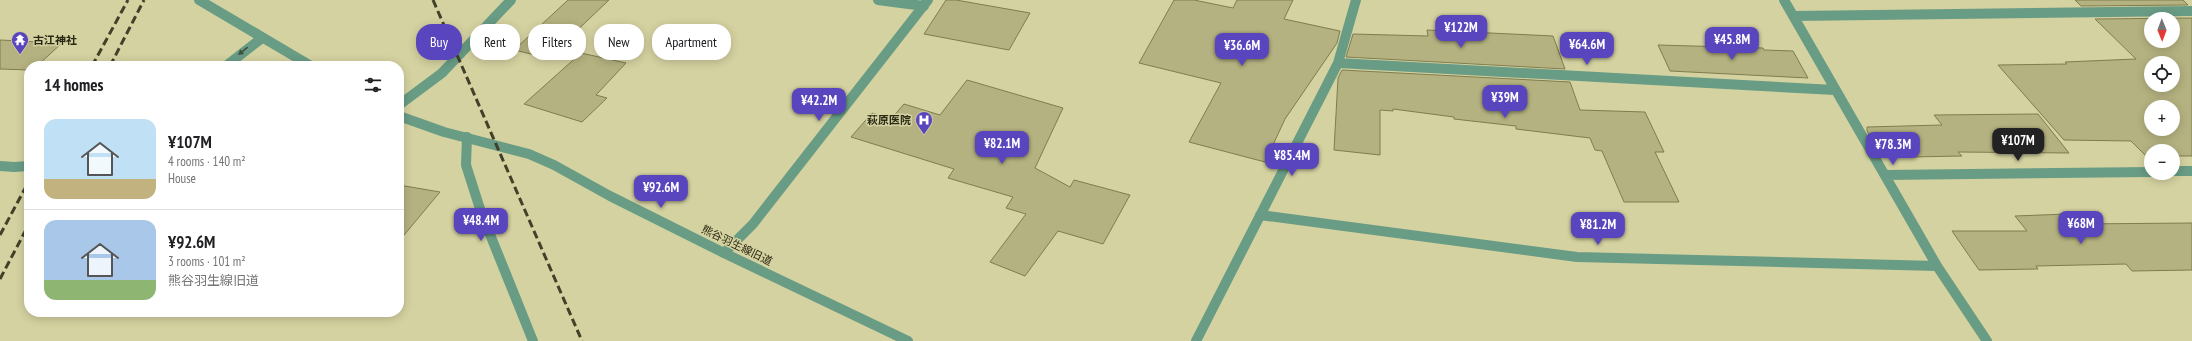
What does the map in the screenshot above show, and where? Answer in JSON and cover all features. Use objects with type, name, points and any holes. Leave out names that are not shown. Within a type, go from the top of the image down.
[{"type":"street","points":[[404,101],[442,73],[511,0]]},
{"type":"street","points":[[878,0],[926,3]]},
{"type":"street","points":[[1196,341],[1338,63],[1356,0]]},
{"type":"street","points":[[1784,0],[1937,266],[1987,341]]},
{"type":"street","points":[[205,1],[262,38],[302,61]]},
{"type":"street","points":[[724,253],[753,224],[926,3]]},
{"type":"street","points":[[1793,16],[2192,11]]},
{"type":"street","points":[[232,61],[262,38]]},
{"type":"street","points":[[1338,63],[1835,90]]},
{"type":"street","name":"熊谷羽生線旧道","points":[[404,118],[444,132],[529,154],[554,164],[610,196],[724,253],[908,341]]},
{"type":"street","points":[[468,137],[466,165],[481,212],[533,341]]},
{"type":"street","points":[[0,166],[24,166]]},
{"type":"street","points":[[2180,172],[2192,171]]},
{"type":"street","points":[[1885,175],[2144,172]]},
{"type":"street","points":[[1260,215],[1577,257],[1937,266]]},
{"type":"building","points":[[568,0],[609,0],[584,24],[542,24]]},
{"type":"building","points":[[946,0],[956,0],[1030,13],[1009,50],[924,34]]},
{"type":"building","points":[[1174,0],[1194,0],[1233,8],[1237,0],[1293,0],[1284,19],[1340,31],[1337,43],[1285,119],[1265,162],[1189,142],[1221,83],[1139,63]]},
{"type":"building","points":[[2075,0],[2183,0],[2188,5],[2081,6]]},
{"type":"building","points":[[2144,18],[2144,48],[2180,48],[2180,18],[2192,18],[2192,156],[2180,156],[2180,144],[2144,144],[2144,154],[2131,141],[2064,140],[1998,65],[2067,64],[2065,62],[2136,59],[2095,19]]},
{"type":"building","points":[[1427,30],[1553,36],[1565,69],[1346,57],[1353,34],[1428,36]]},
{"type":"building","points":[[528,37],[528,53],[520,51],[520,44]]},
{"type":"building","points":[[0,40],[62,43],[42,61],[24,61],[24,70],[0,69]]},
{"type":"building","points":[[1658,45],[1763,48],[1764,50],[1793,51],[1808,78],[1670,71]]},
{"type":"building","points":[[586,54],[594,56],[594,60],[612,60],[626,63],[596,95],[607,98],[582,122],[524,104],[573,60],[586,60]]},
{"type":"building","points":[[1342,70],[1570,82],[1580,110],[1645,112],[1664,152],[1655,152],[1679,202],[1624,202],[1602,151],[1595,150],[1590,138],[1516,129],[1516,126],[1454,119],[1454,117],[1393,109],[1393,111],[1380,110],[1380,155],[1334,150],[1338,78]]},
{"type":"building","points":[[967,80],[1063,108],[1035,168],[1070,187],[1074,180],[1130,195],[1103,244],[1058,231],[1025,276],[990,262],[1026,214],[1006,208],[1013,197],[948,178],[954,169],[851,137],[872,113],[891,119],[904,104],[940,115]]},
{"type":"building","points":[[2038,114],[2069,153],[1958,152],[1962,156],[1910,157],[1905,151],[1878,151],[1867,131],[1867,127],[1942,125],[1934,115]]},
{"type":"building","points":[[404,186],[440,192],[404,235]]},
{"type":"building","points":[[2068,214],[2076,224],[2192,223],[2192,270],[2132,271],[2126,264],[2036,266],[2038,269],[1979,270],[1952,231],[2027,231],[2015,216]]},
{"type":"railway","points":[[95,61],[128,0]]},
{"type":"railway","points":[[113,61],[144,0]]},
{"type":"railway","points":[[433,0],[582,341]]},
{"type":"railway","points":[[0,235],[24,190]]},
{"type":"railway","points":[[0,279],[24,233]]},
{"type":"place","name":"古江神社","points":[[20,55]]},
{"type":"place","name":"萩原医院","points":[[924,135]]}]
